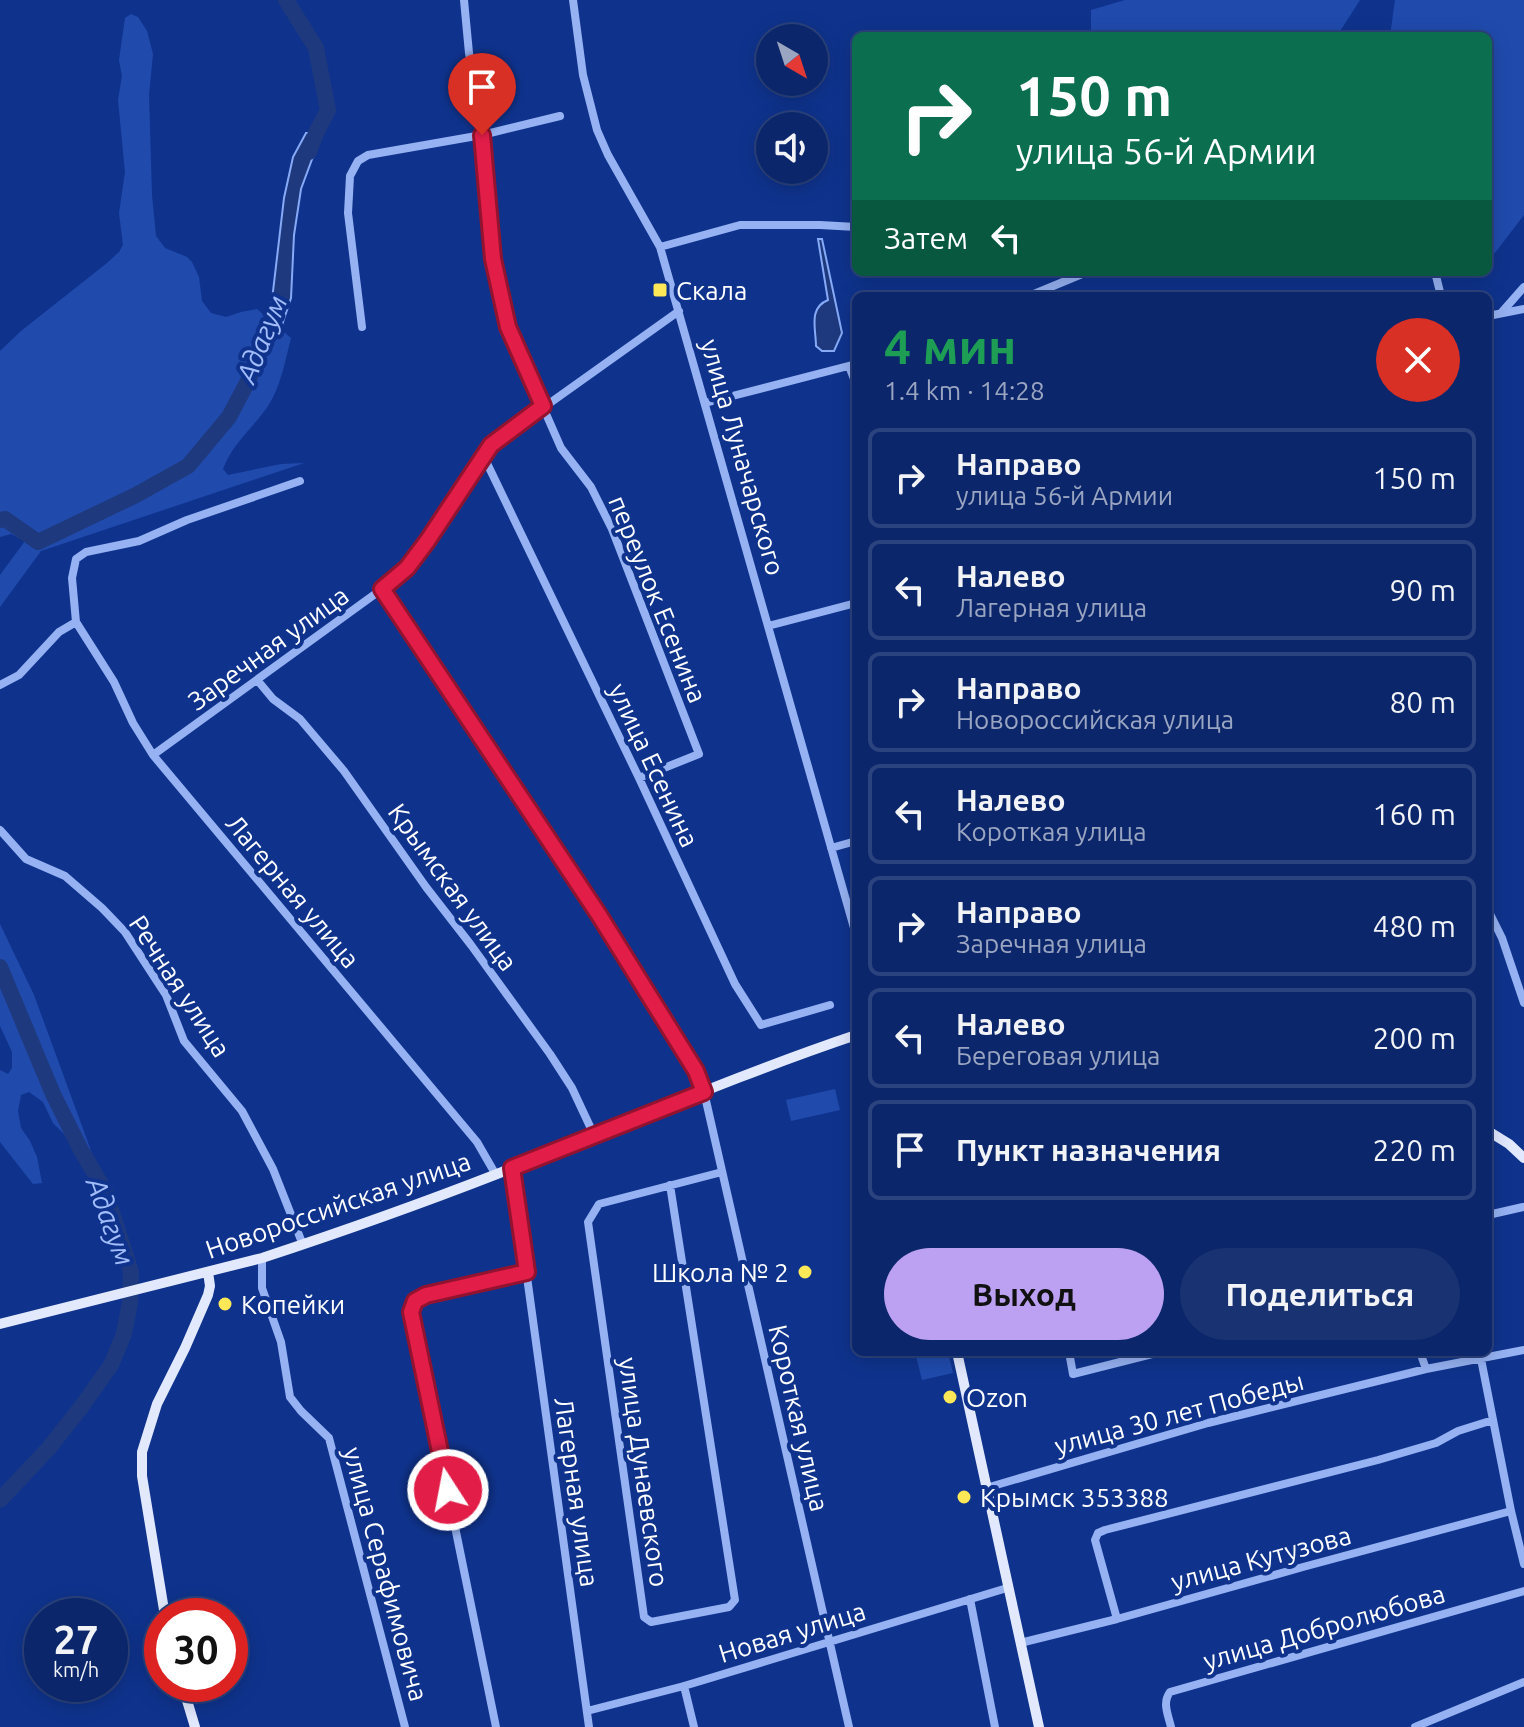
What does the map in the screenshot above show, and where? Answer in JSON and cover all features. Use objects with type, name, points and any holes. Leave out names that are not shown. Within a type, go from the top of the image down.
[{"type":"main road","name":"Новороссийская улица","points":[[0,1324],[303,1245],[496,1175],[852,1036]]},
{"type":"main road","points":[[1492,1133],[1524,1158]]},
{"type":"main road","points":[[162,1598],[142,1476],[142,1452],[157,1404],[208,1295],[208,1272]]},
{"type":"main road","points":[[958,1356],[1039,1727]]},
{"type":"main road","points":[[187,1702],[195,1727]]},
{"type":"street","points":[[464,0],[482,135],[493,259],[508,327],[543,406]]},
{"type":"street","name":"улица Луначарского","points":[[573,0],[583,75],[597,130],[660,247],[852,921]]},
{"type":"street","points":[[362,327],[348,213],[350,176],[358,161],[368,155],[482,135],[560,116]]},
{"type":"street","points":[[660,247],[740,225],[852,227]]},
{"type":"street","points":[[1039,292],[1077,276]]},
{"type":"street","points":[[1502,313],[1524,287]]},
{"type":"street","points":[[1492,315],[1524,309]]},
{"type":"street","name":"Заречная улица","points":[[153,755],[258,681],[407,568],[491,445],[679,311]]},
{"type":"street","points":[[705,403],[852,365]]},
{"type":"street","name":"переулок Есенина","points":[[543,406],[561,448],[591,487],[612,529],[699,754],[639,778]]},
{"type":"street","name":"улица Есенина","points":[[484,457],[735,984],[761,1025],[830,1005]]},
{"type":"street","points":[[0,685],[19,675],[59,632],[76,622],[72,578],[76,559],[86,552],[139,541],[187,520],[300,481]]},
{"type":"street","name":"Короткая улица","points":[[382,589],[599,915],[696,1071],[704,1092],[849,1727]]},
{"type":"street","points":[[768,626],[852,604]]},
{"type":"street","name":"Лагерная улица","points":[[76,622],[114,682],[133,723],[153,755],[477,1142],[496,1175]]},
{"type":"street","name":"Крымская улица","points":[[258,681],[273,699],[300,719],[344,771],[550,1054],[572,1088],[594,1135]]},
{"type":"street","name":"Речная улица","points":[[0,830],[26,859],[65,876],[125,932],[166,995],[184,1041],[242,1111],[273,1169],[303,1245]]},
{"type":"street","points":[[831,848],[852,842]]},
{"type":"street","points":[[1492,918],[1524,1003]]},
{"type":"street","name":"Лагерная улица","points":[[512,1168],[589,1727]]},
{"type":"street","points":[[670,1185],[722,1172]]},
{"type":"street","name":"улица Дунаевского","points":[[670,1185],[735,1600],[729,1607],[651,1622],[644,1617],[588,1222],[599,1204],[670,1185]]},
{"type":"street","points":[[1492,1214],[1523,1207]]},
{"type":"street","name":"улица Серафимовича","points":[[262,1258],[262,1288],[281,1342],[290,1397],[329,1438],[405,1727]]},
{"type":"street","points":[[496,1727],[411,1312],[415,1301],[426,1295],[527,1272]]},
{"type":"street","name":"улица 30 лет Победы","points":[[986,1488],[1208,1423],[1426,1369],[1524,1350]]},
{"type":"street","points":[[1070,1356],[1073,1374],[1144,1356]]},
{"type":"street","points":[[1421,1356],[1426,1369]]},
{"type":"street","points":[[1481,1359],[1524,1564]]},
{"type":"street","points":[[1117,1619],[1095,1540],[1098,1533],[1378,1460],[1436,1443],[1458,1431],[1493,1420]]},
{"type":"street","name":"улица Кутузова","points":[[1020,1643],[1511,1511]]},
{"type":"street","name":"Новая улица","points":[[587,1711],[684,1686],[1007,1588]]},
{"type":"street","name":"улица Добролюбова","points":[[1171,1727],[1166,1707],[1170,1692],[1524,1591]]},
{"type":"street","points":[[970,1599],[995,1727]]},
{"type":"street","points":[[1415,1727],[1524,1682]]},
{"type":"street","points":[[684,1686],[694,1727]]},
{"type":"shaded area","points":[[1125,0],[1360,0],[1340,32],[1093,32],[1091,10]]},
{"type":"shaded area","points":[[1395,0],[1524,0],[1524,215],[1492,257],[1492,32],[1391,32]]},
{"type":"shaded area","points":[[131,14],[138,17],[147,31],[153,54],[149,95],[156,236],[165,248],[192,262],[199,277],[202,301],[211,313],[226,317],[257,309],[291,338],[272,398],[223,469],[228,475],[281,464],[304,463],[41,551],[0,607],[0,575],[25,541],[11,534],[0,537],[0,351],[107,263],[123,245],[119,213],[125,172],[118,100],[122,76],[119,60],[125,18]]},
{"type":"shaded area","name":"Адагум","points":[[306,133],[321,135],[301,189],[294,235],[291,298],[282,325],[270,317],[284,198],[293,157]]},
{"type":"shaded area","points":[[818,239],[822,239],[842,333],[834,351],[822,351],[816,346],[815,314],[828,300]]},
{"type":"shaded area","points":[[0,924],[34,995],[101,1178],[53,1123],[43,1102],[29,1092],[21,1095],[18,1111],[21,1128],[37,1157],[42,1183],[33,1184],[0,1142],[0,1070],[8,1074],[12,1068],[12,1052],[0,1026]]},
{"type":"shaded area","points":[[835,1089],[840,1110],[791,1121],[786,1100]]},
{"type":"shaded area","points":[[916,1356],[949,1356],[953,1373],[922,1380]]},
{"type":"waterway","name":"Адагум","points":[[286,0],[316,48],[328,110],[309,152]]},
{"type":"waterway","name":"Адагум","points":[[0,520],[5,519],[38,542],[188,466],[229,417],[248,381],[281,300]]},
{"type":"waterway","name":"Адагум","points":[[0,967],[53,1094],[105,1191],[131,1272],[124,1334],[111,1365],[49,1448],[0,1500]]},
{"type":"place","name":"Скала","points":[[660,290]]},
{"type":"place","name":"Школа № 2","points":[[805,1272]]},
{"type":"place","name":"Копейки","points":[[225,1304]]},
{"type":"place","name":"Ozon","points":[[950,1397]]},
{"type":"place","name":"Крымск 353388","points":[[964,1497]]},
{"type":"route","points":[[448,1490],[411,1312],[415,1301],[426,1295],[527,1272],[512,1168],[704,1092],[696,1071],[599,915],[382,589],[407,568],[491,445],[543,406],[508,327],[493,259],[482,135]]}]
